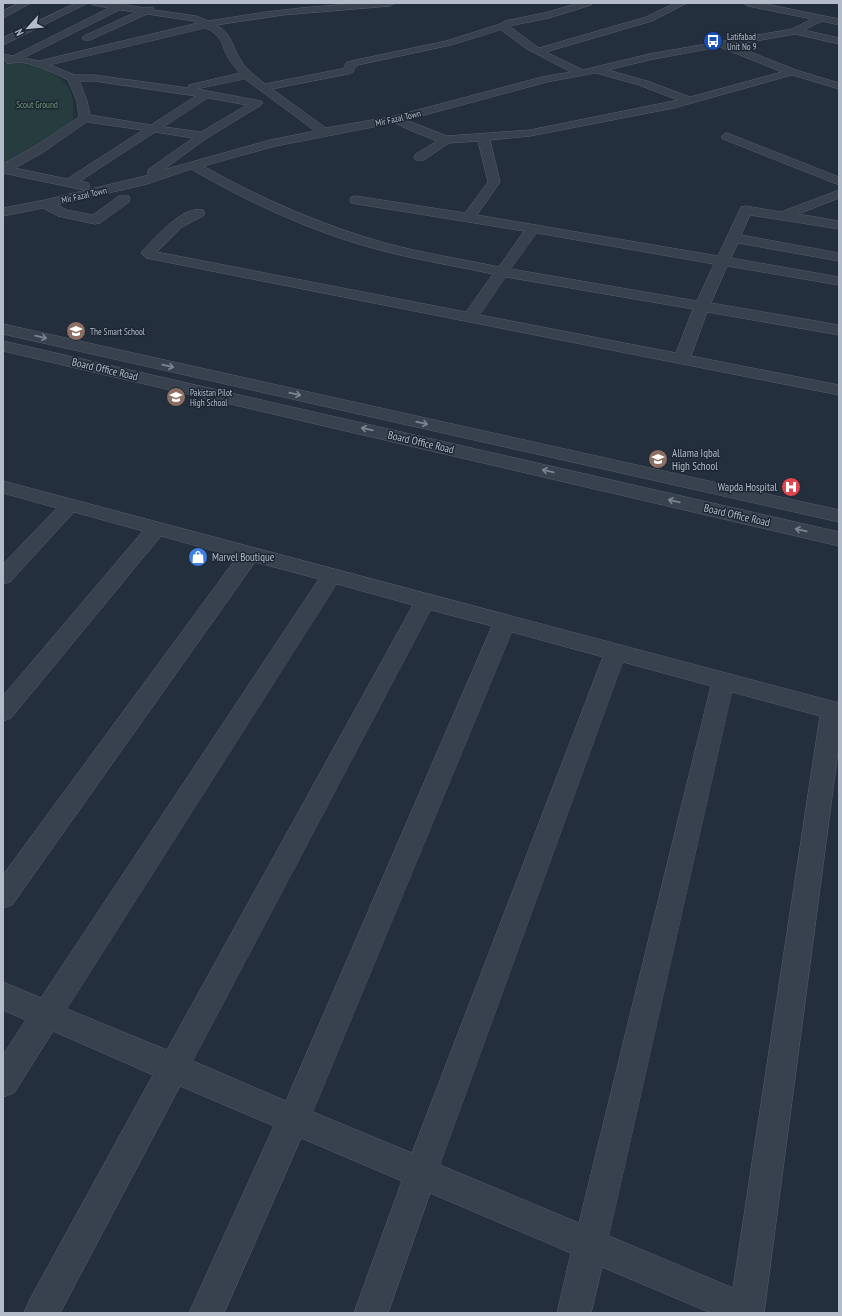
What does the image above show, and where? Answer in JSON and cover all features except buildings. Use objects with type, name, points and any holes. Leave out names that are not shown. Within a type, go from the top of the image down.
[{"type":"street","points":[[3,14],[26,3]]},
{"type":"street","points":[[3,42],[83,3]]},
{"type":"street","points":[[96,3],[122,5],[196,18],[216,29],[228,42],[234,59],[247,75],[324,132]]},
{"type":"street","points":[[111,57],[86,40],[162,3]]},
{"type":"street","points":[[40,64],[247,17],[292,11],[390,3]]},
{"type":"street","points":[[264,87],[344,72],[350,70],[350,66],[355,63],[448,43],[503,26],[508,23],[546,16],[588,3]]},
{"type":"street","points":[[538,51],[649,19],[682,3]]},
{"type":"street","points":[[748,3],[769,5],[801,14],[838,20]]},
{"type":"street","points":[[801,14],[806,3]]},
{"type":"street","points":[[3,64],[9,58],[122,5]]},
{"type":"street","points":[[795,31],[821,18]]},
{"type":"street","points":[[168,19],[181,27],[195,28]]},
{"type":"street","points":[[503,26],[514,36],[538,51],[582,73]]},
{"type":"street","points":[[795,31],[839,41]]},
{"type":"street","name":"Mir Fazal Town","points":[[3,212],[45,204],[143,181],[274,143],[396,119],[539,81],[597,70],[649,57],[795,31]]},
{"type":"street","points":[[721,44],[792,72],[839,86]]},
{"type":"street","points":[[9,58],[40,64],[56,69],[73,78],[94,78],[182,90],[257,103]]},
{"type":"street","points":[[597,70],[643,83],[690,101]]},
{"type":"street","points":[[396,119],[416,129],[446,140],[530,133],[674,105],[792,72]]},
{"type":"street","points":[[182,90],[247,75]]},
{"type":"street","points":[[73,78],[77,87],[85,118]]},
{"type":"street","points":[[70,182],[206,94]]},
{"type":"street","points":[[143,181],[163,164],[203,136],[257,103],[277,98]]},
{"type":"street","points":[[3,169],[38,150],[85,118],[203,136]]},
{"type":"street","points":[[468,218],[494,182],[483,137]]},
{"type":"street","points":[[728,137],[839,181]]},
{"type":"street","points":[[420,157],[446,140]]},
{"type":"street","points":[[192,166],[278,209],[345,235],[384,247],[503,272],[839,330]]},
{"type":"street","points":[[3,169],[103,190]]},
{"type":"street","points":[[783,216],[839,194]]},
{"type":"street","points":[[83,229],[124,199]]},
{"type":"street","points":[[356,200],[533,228],[839,281]]},
{"type":"street","points":[[45,204],[63,213],[95,220]]},
{"type":"street","points":[[682,360],[702,306],[746,210],[839,225]]},
{"type":"street","points":[[198,213],[177,224],[148,253],[151,255],[839,390]]},
{"type":"street","points":[[470,318],[533,228]]},
{"type":"street","points":[[734,238],[839,257]]},
{"type":"street","name":"Board Office Road","points":[[3,329],[839,516]]},
{"type":"street","name":"Board Office Road","points":[[3,346],[403,437],[839,539]]},
{"type":"street","points":[[3,996],[747,1312],[835,711],[70,505],[4,489]]},
{"type":"street","points":[[3,577],[70,505]]},
{"type":"street","points":[[3,712],[156,528]]},
{"type":"street","points":[[3,896],[250,554]]},
{"type":"street","points":[[3,1082],[332,576]]},
{"type":"street","points":[[41,1313],[172,1067],[425,601]]},
{"type":"street","points":[[206,1313],[294,1119],[505,622]]},
{"type":"street","points":[[371,1313],[421,1173],[616,652]]},
{"type":"street","points":[[574,1313],[722,681]]},
{"type":"green space","name":"Scout Ground","points":[[12,61],[50,72],[65,83],[70,91],[73,101],[73,120],[5,166],[3,165],[3,66]]},
{"type":"place","name":"Latifabad Unit No 9","points":[[713,41]]},
{"type":"place","name":"The Smart School","points":[[76,331]]},
{"type":"place","name":"Pakistan Pilot High School","points":[[176,397]]},
{"type":"place","name":"Allama Iqbal High School","points":[[658,459]]},
{"type":"place","name":"Wapda Hospital","points":[[791,487]]},
{"type":"place","name":"Marvel Boutique","points":[[198,557]]}]
